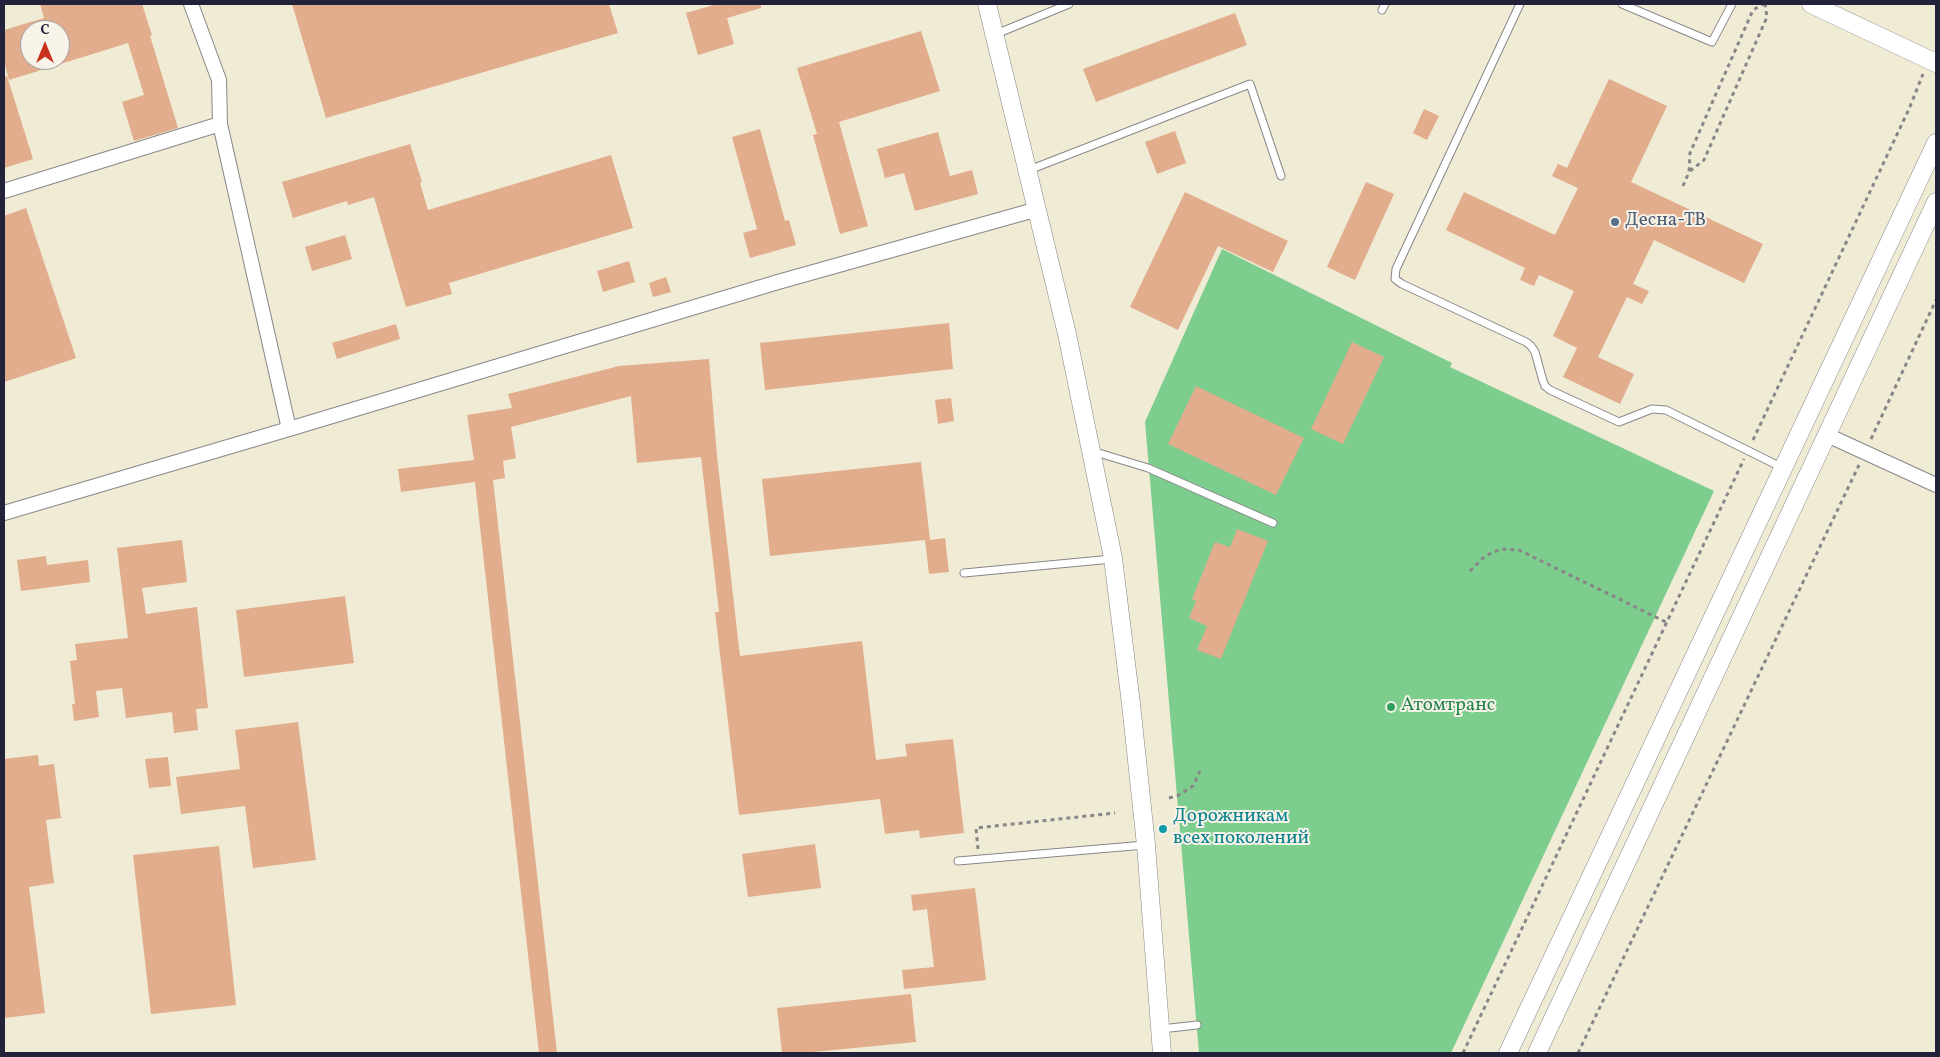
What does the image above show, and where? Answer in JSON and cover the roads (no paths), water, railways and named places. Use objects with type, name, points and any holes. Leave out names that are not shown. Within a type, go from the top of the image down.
[{"type":"street","points":[[191,4],[218,80],[220,124],[289,429]]},
{"type":"street","points":[[987,4],[1068,334],[1113,558],[1146,845],[1162,1053]]},
{"type":"street","points":[[1811,4],[1931,66]]},
{"type":"street","points":[[4,191],[220,124]]},
{"type":"street","points":[[1508,1053],[1936,143]]},
{"type":"street","points":[[1537,1053],[1936,202]]},
{"type":"street","points":[[4,513],[769,285],[1038,210]]},
{"type":"street","points":[[1827,435],[1936,485]]},
{"type":"street","points":[[1581,898],[1605,909]]},
{"type":"lane","points":[[995,34],[1069,4]]},
{"type":"lane","points":[[1520,4],[1396,269],[1395,279],[1532,346],[1545,386],[1558,394],[1619,422],[1652,409],[1666,410],[1783,468]]},
{"type":"lane","points":[[1622,4],[1712,42],[1732,4]]},
{"type":"lane","points":[[1029,170],[1250,84],[1281,176]]},
{"type":"lane","points":[[1092,451],[1148,468],[1273,523]]},
{"type":"lane","points":[[964,573],[1113,558]]},
{"type":"lane","points":[[958,861],[1146,845]]},
{"type":"lane","points":[[1160,1029],[1198,1025]]},
{"type":"place","name":"Десна-ТВ","points":[[1615,222]]},
{"type":"place","name":"Атомтранс","points":[[1391,707]]},
{"type":"place","name":"Дорожникам всех поколений","points":[[1163,829]]}]
